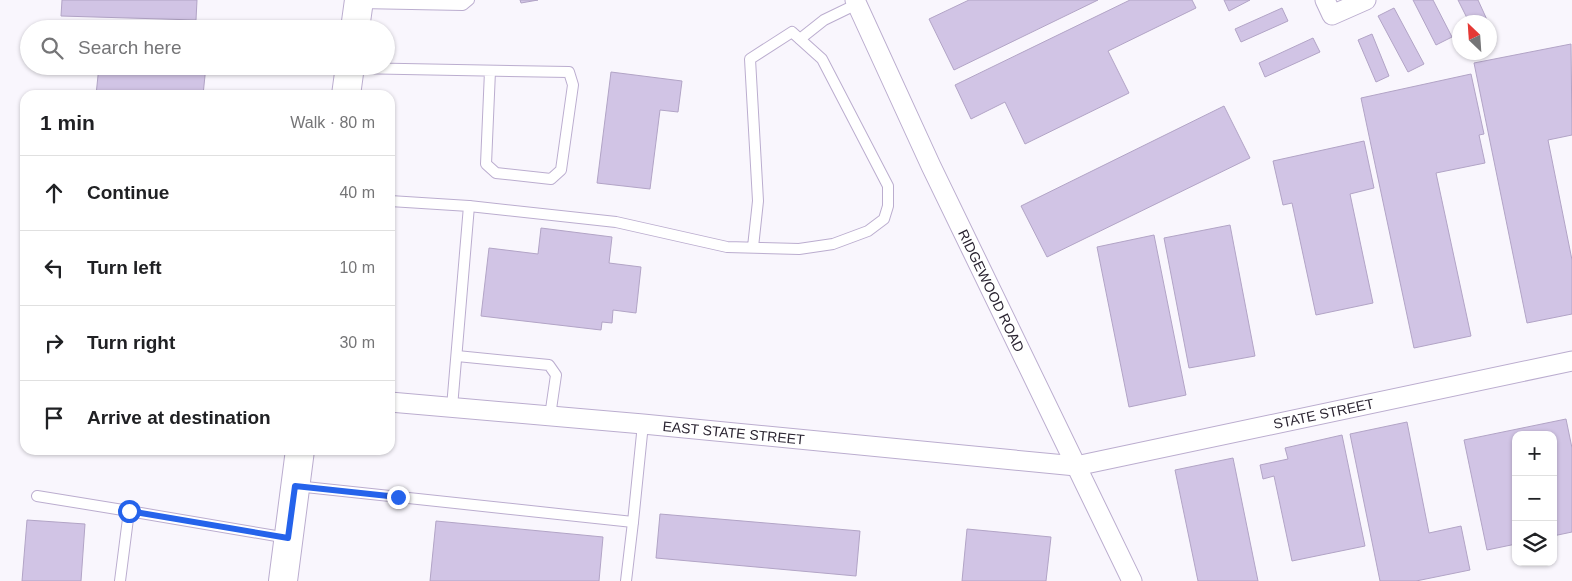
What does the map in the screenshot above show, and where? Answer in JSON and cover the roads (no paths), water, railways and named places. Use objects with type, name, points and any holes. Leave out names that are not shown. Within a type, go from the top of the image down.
[{"type":"main road","points":[[347,90],[349,75]]},
{"type":"main road","points":[[283,581],[299,455]]},
{"type":"street","points":[[1325,0],[1332,15],[1366,0]]},
{"type":"street","name":"RIDGEWOOD ROAD","points":[[856,2],[931,166],[1132,581]]},
{"type":"street","name":"STATE STREET","points":[[1076,466],[1572,361]]},
{"type":"street","name":"EAST STATE STREET","points":[[395,402],[643,424],[1076,466]]},
{"type":"lane","points":[[358,10],[462,4],[469,0]]},
{"type":"lane","points":[[800,39],[824,20],[856,2]]},
{"type":"lane","points":[[395,201],[470,206],[616,222],[727,247],[753,248],[799,249],[833,244],[868,231],[884,220],[888,206],[888,186],[822,59],[792,32],[750,58],[758,201],[753,248]]},
{"type":"lane","points":[[395,68],[569,72],[573,84],[561,170],[551,179],[496,173],[486,164],[490,71]]},
{"type":"lane","points":[[452,407],[470,206]]},
{"type":"lane","points":[[457,356],[549,365],[556,375],[550,416]]},
{"type":"lane","points":[[626,581],[643,424]]},
{"type":"lane","points":[[295,486],[633,522]]},
{"type":"lane","points":[[37,496],[288,538]]},
{"type":"lane","points":[[120,581],[129,511]]}]
